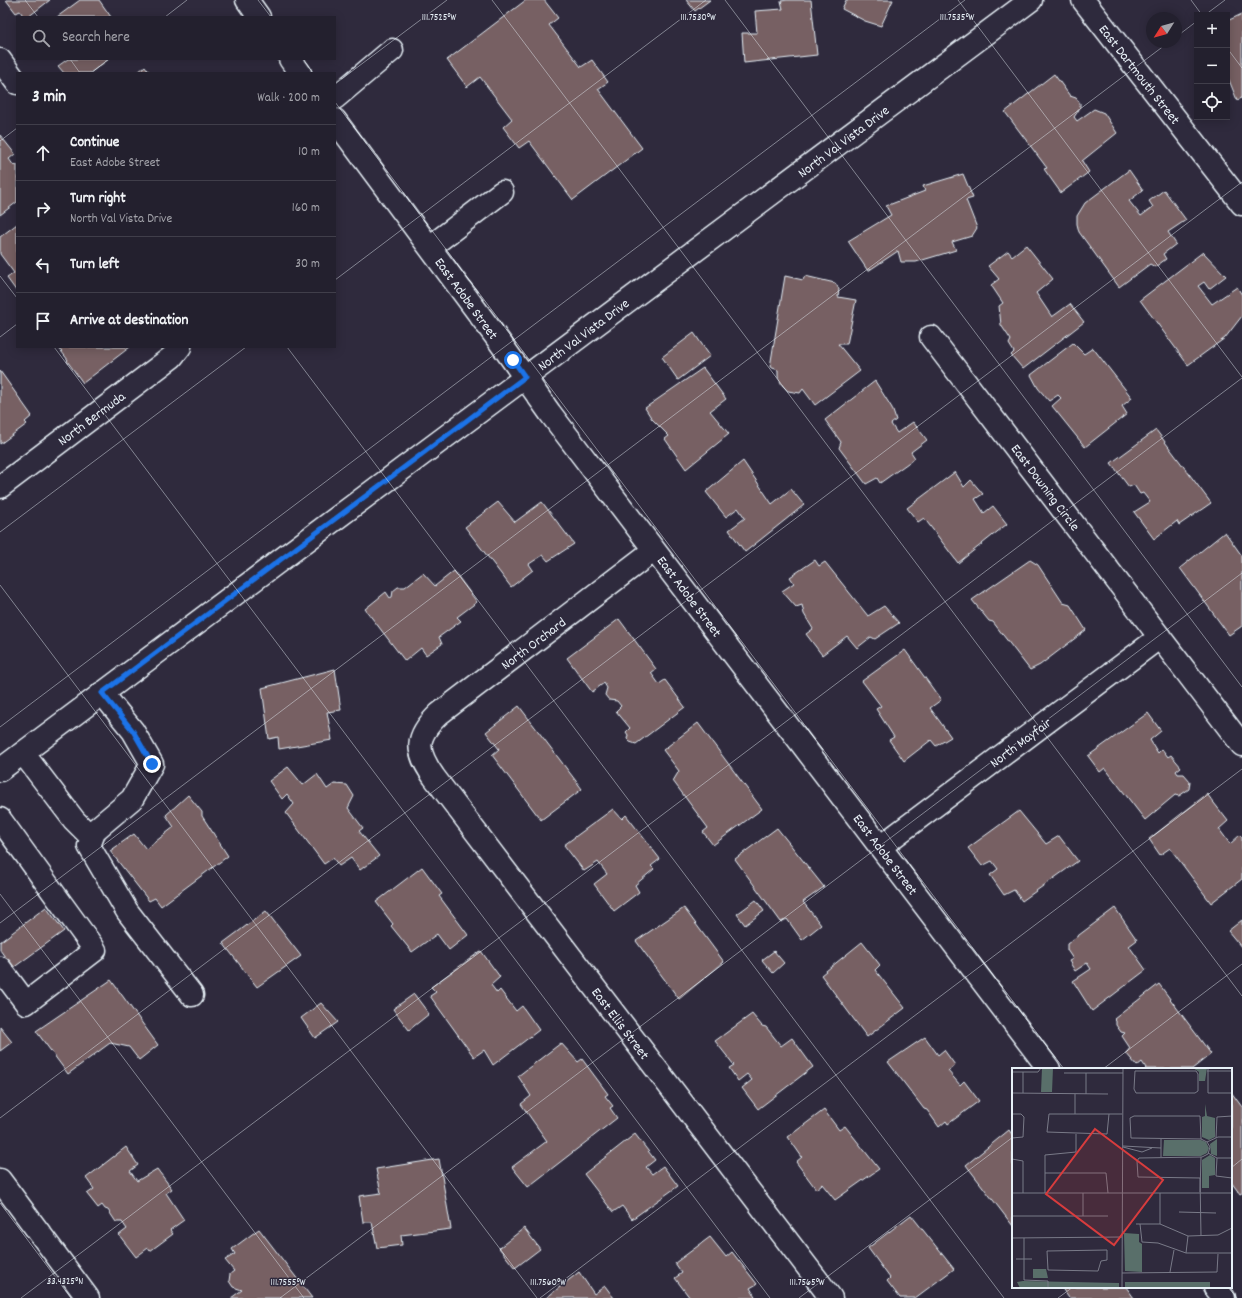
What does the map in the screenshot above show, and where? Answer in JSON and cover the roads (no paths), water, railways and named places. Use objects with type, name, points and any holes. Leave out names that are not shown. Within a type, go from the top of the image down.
[{"type":"street","points":[[247,0],[258,16]]},
{"type":"street","name":"North Val Vista Drive","points":[[0,770],[1032,0]]},
{"type":"street","name":"East Dartmouth Street","points":[[1083,0],[1242,204]]},
{"type":"street","points":[[336,97],[392,50]]},
{"type":"street","points":[[0,60],[16,82]]},
{"type":"street","points":[[291,60],[299,72]]},
{"type":"street","name":"East Adobe Street","points":[[336,121],[430,247],[550,413],[1048,1068]]},
{"type":"street","points":[[430,247],[502,192]]},
{"type":"street","name":"East Downing Circle","points":[[931,337],[1242,745]]},
{"type":"street","name":"North Bermuda","points":[[0,488],[172,357],[179,348]]},
{"type":"street","name":"North Orchard","points":[[420,743],[424,731],[439,714],[654,550]]},
{"type":"street","name":"North Mayfair","points":[[880,847],[1160,637]]},
{"type":"street","points":[[102,693],[133,731],[152,764],[132,799],[95,830],[89,846],[127,911],[192,995]]},
{"type":"street","name":"East Ellis Street","points":[[420,743],[421,755],[434,778],[831,1298]]},
{"type":"street","points":[[23,753],[74,820],[92,838]]},
{"type":"street","points":[[0,819],[95,950],[26,1003],[0,968]]},
{"type":"street","points":[[0,1180],[88,1298]]},
{"type":"street","points":[[1216,1288],[1224,1298]]}]
